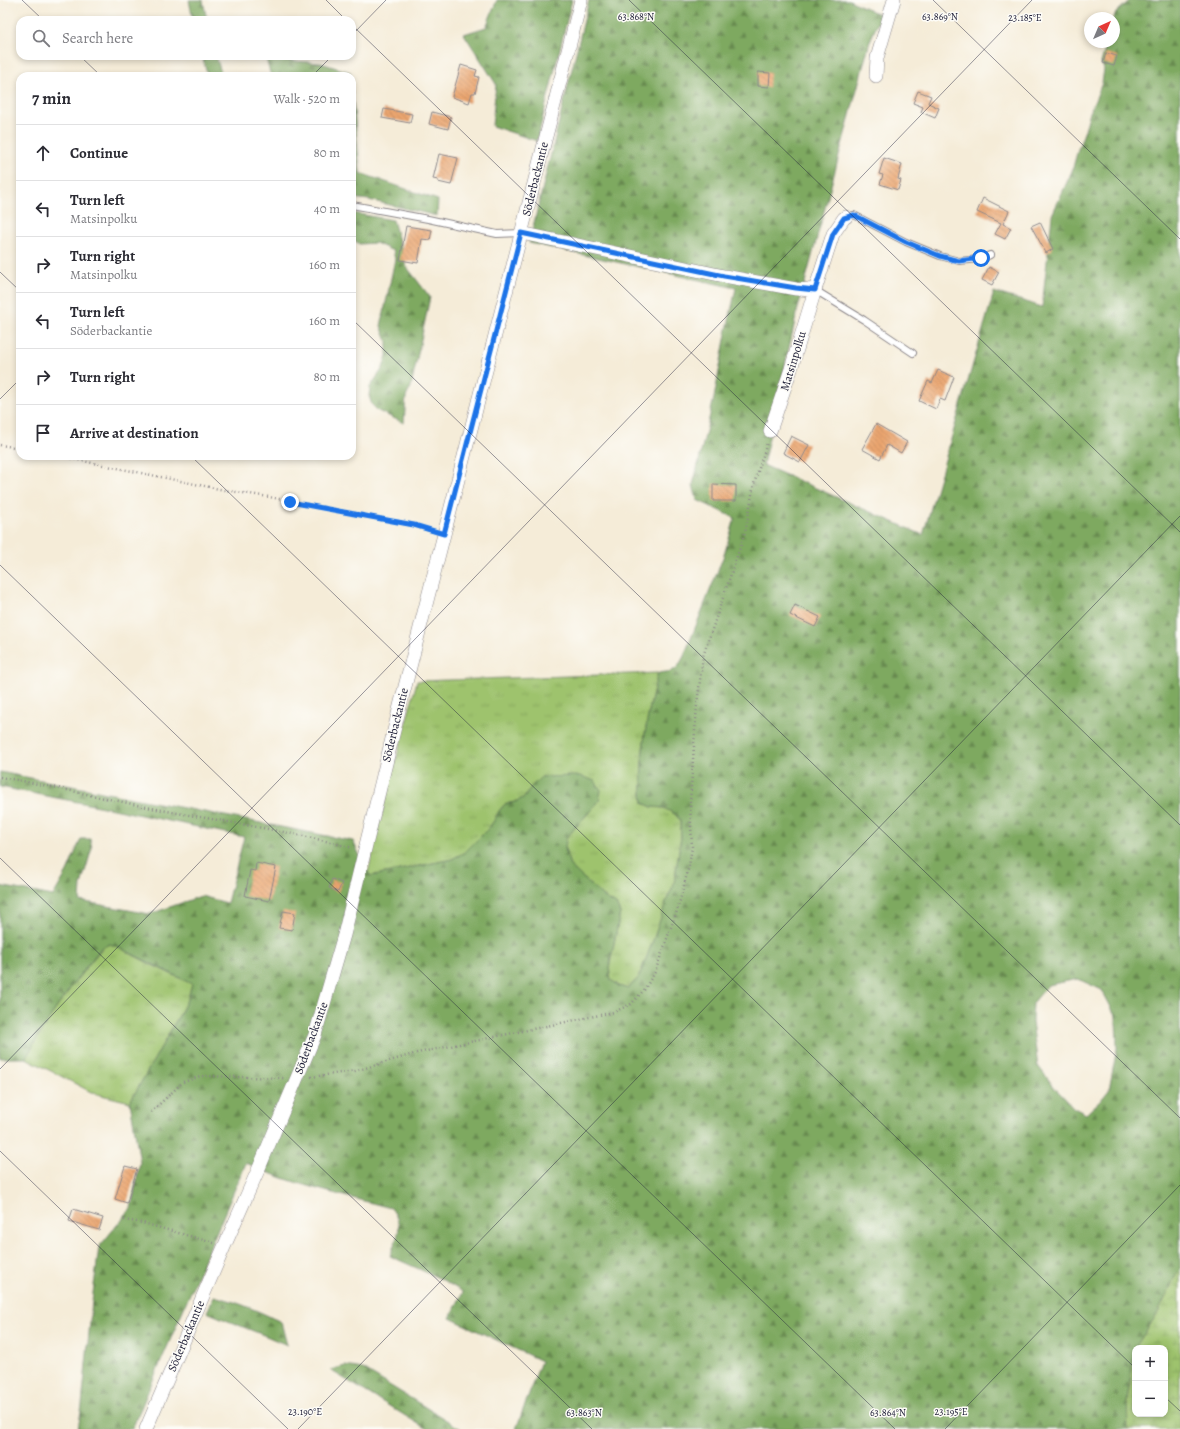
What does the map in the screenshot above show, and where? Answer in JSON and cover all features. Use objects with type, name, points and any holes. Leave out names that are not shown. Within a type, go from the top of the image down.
[{"type":"street","name":"Söderbackantie","points":[[146,1429],[259,1168],[317,1028],[344,934],[363,850],[581,0]]},
{"type":"street","points":[[876,76],[877,58],[894,0]]},
{"type":"street","name":"Matsinpolku","points":[[770,431],[833,234],[846,216]]},
{"type":"street","points":[[521,233],[724,276],[815,290]]},
{"type":"lane","points":[[356,206],[428,219],[496,234],[521,233]]},
{"type":"lane","points":[[846,216],[854,215],[906,242],[940,256],[959,261],[981,258],[990,255]]},
{"type":"lane","points":[[815,290],[864,320],[913,353]]},
{"type":"path","points":[[151,1112],[184,1082],[202,1076],[296,1079],[355,1071],[417,1053],[614,1012],[631,1004],[644,990],[655,972],[678,908],[689,866],[692,846],[690,802],[696,705],[703,656],[745,533],[754,484],[770,431]]},
{"type":"path","points":[[0,445],[16,447]]},
{"type":"path","points":[[78,460],[224,490],[414,525],[444,534]]},
{"type":"path","points":[[0,777],[172,812],[294,834],[363,850]]},
{"type":"path","points":[[124,1220],[143,1222],[224,1247]]},
{"type":"green space","points":[[189,0],[203,0],[206,16],[192,16]]},
{"type":"green space","points":[[497,0],[572,0],[537,141],[492,126],[496,84],[464,34],[486,27]]},
{"type":"green space","points":[[589,0],[849,0],[881,15],[870,41],[797,312],[763,465],[923,535],[994,292],[1042,307],[1052,215],[1072,171],[1089,115],[1102,83],[1104,69],[1101,63],[1105,48],[1120,48],[1120,12],[1117,12],[1130,0],[1180,0],[1180,1270],[1177,1273],[1159,1311],[1137,1345],[1132,1345],[1132,1368],[1127,1401],[1128,1429],[516,1429],[541,1361],[450,1318],[463,1292],[441,1279],[390,1256],[397,1237],[399,1226],[391,1208],[299,1183],[263,1171],[246,1163],[132,1429],[78,1429],[82,1405],[99,1247],[131,1208],[140,1162],[130,1102],[181,1012],[188,998],[192,984],[118,947],[110,944],[102,947],[61,1001],[26,1058],[0,1058],[0,886],[53,896],[67,872],[81,839],[90,839],[92,848],[81,885],[80,901],[150,914],[201,896],[227,903],[244,837],[0,787],[0,772],[353,841],[368,873],[372,876],[452,859],[465,852],[487,830],[505,804],[515,802],[525,797],[531,787],[541,777],[580,776],[595,781],[601,790],[599,801],[566,838],[565,849],[570,866],[604,897],[616,904],[620,913],[609,968],[611,980],[619,986],[628,989],[639,977],[674,884],[681,837],[680,820],[675,814],[664,808],[652,807],[643,803],[642,770],[644,738],[650,705],[658,673],[674,670],[684,656],[724,555],[735,518],[697,500],[693,485],[714,398],[736,288],[529,243]],"holes":[[[1078,979],[1102,990],[1116,1017],[1117,1048],[1109,1090],[1086,1114],[1074,1108],[1055,1088],[1038,1066],[1032,1022],[1033,1003],[1048,985]]]},
{"type":"green space","points":[[203,60],[217,60],[221,72],[207,72]]},
{"type":"green space","points":[[266,60],[321,63],[350,72],[270,72]]},
{"type":"green space","points":[[356,132],[360,173],[438,200],[437,216],[369,200],[356,198]]},
{"type":"green space","points":[[356,214],[393,220],[406,266],[430,297],[411,387],[406,397],[404,423],[378,411],[372,405],[369,396],[370,387],[383,368],[387,355],[387,341],[381,326],[395,259],[393,251],[376,243],[359,244],[356,241]]},
{"type":"green space","points":[[658,673],[644,738],[642,770],[643,803],[652,807],[664,808],[675,814],[680,820],[681,837],[674,884],[639,977],[628,989],[619,986],[611,980],[609,968],[620,913],[616,904],[604,897],[570,866],[565,849],[566,838],[599,801],[531,787],[525,797],[515,802],[505,804],[487,830],[465,852],[452,859],[371,876],[368,873],[379,823],[417,681]]},
{"type":"green space","points":[[110,944],[192,984],[188,998],[181,1012],[130,1102],[93,1093],[26,1058],[34,1043],[71,987],[103,947]]},
{"type":"green space","points":[[1180,1270],[1180,1429],[1128,1429],[1127,1401],[1132,1368],[1132,1417],[1168,1417],[1168,1345],[1137,1345],[1159,1311],[1177,1273]]},
{"type":"green space","points":[[214,1296],[248,1307],[281,1322],[287,1345],[207,1312]]},
{"type":"green space","points":[[345,1366],[363,1369],[461,1429],[427,1429],[330,1370]]},
{"type":"building","points":[[1106,53],[1117,56],[1114,66],[1103,63]]},
{"type":"building","points":[[461,65],[477,70],[475,76],[479,77],[475,93],[472,93],[469,103],[452,97]]},
{"type":"building","points":[[758,72],[770,73],[769,87],[758,86]]},
{"type":"building","points":[[918,91],[931,96],[928,103],[939,108],[935,118],[921,112],[923,107],[913,103]]},
{"type":"building","points":[[384,109],[412,114],[410,123],[382,118]]},
{"type":"building","points":[[432,112],[451,117],[448,129],[429,124]]},
{"type":"building","points":[[439,154],[458,158],[451,185],[438,182],[438,180],[433,179]]},
{"type":"building","points":[[884,158],[902,164],[898,179],[901,180],[898,190],[880,184],[883,175],[879,174]]},
{"type":"building","points":[[983,198],[1009,211],[1003,224],[1011,228],[1005,239],[995,234],[1001,223],[977,212]]},
{"type":"building","points":[[1040,222],[1053,249],[1046,253],[1031,226]]},
{"type":"building","points":[[406,226],[432,230],[430,240],[422,239],[418,263],[400,260]]},
{"type":"building","points":[[989,267],[999,272],[992,285],[982,280]]},
{"type":"building","points":[[938,370],[954,377],[945,401],[940,399],[936,409],[919,401],[928,381],[932,383]]},
{"type":"building","points":[[876,424],[907,442],[901,453],[887,445],[880,459],[862,449]]},
{"type":"building","points":[[791,436],[809,445],[800,462],[783,453]]},
{"type":"building","points":[[713,484],[736,485],[736,501],[713,501]]},
{"type":"building","points":[[795,605],[820,617],[815,627],[790,615]]},
{"type":"building","points":[[256,863],[276,867],[269,901],[245,896],[250,870],[255,871]]},
{"type":"building","points":[[332,879],[342,883],[338,892],[329,888]]},
{"type":"building","points":[[283,911],[295,913],[292,930],[279,928]]},
{"type":"building","points":[[125,1166],[137,1169],[127,1203],[115,1199]]},
{"type":"building","points":[[73,1209],[103,1218],[99,1230],[69,1221]]},
{"type":"route","points":[[290,502],[414,525],[444,534],[521,233],[724,276],[815,290],[833,234],[846,216],[854,215],[906,242],[940,256],[959,261],[981,258]]}]
